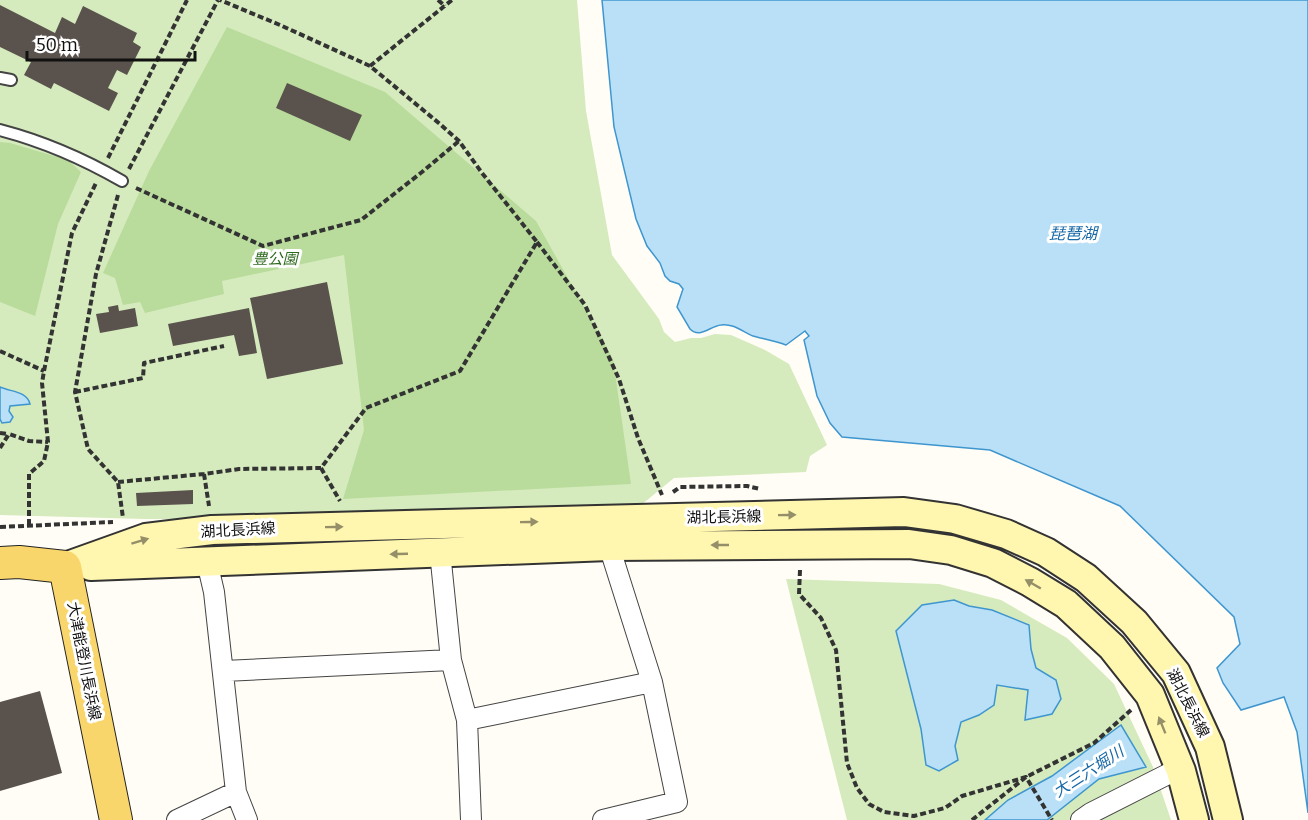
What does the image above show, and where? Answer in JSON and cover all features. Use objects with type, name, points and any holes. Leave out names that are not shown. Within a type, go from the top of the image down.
[{"type":"main road","name":"湖北長浜線","points":[[65,567],[146,538],[212,530],[904,513],[955,519],[1006,534],[1046,552],[1086,578],[1134,622],[1176,673],[1210,747],[1228,820]]},
{"type":"main road","name":"湖北長浜線","points":[[65,567],[609,546],[909,544],[951,550],[993,563],[1030,582],[1066,604],[1112,647],[1150,695],[1181,771],[1194,820]]},
{"type":"main road","points":[[0,563],[19,562],[65,567]]},
{"type":"main road","name":"大津能登川長浜線","points":[[65,567],[116,820]]},
{"type":"street","points":[[603,820],[677,802],[652,682],[609,546]]},
{"type":"street","points":[[440,552],[451,660],[467,720],[471,820]]},
{"type":"street","points":[[207,562],[214,592],[224,671],[236,792],[247,820]]},
{"type":"street","points":[[224,671],[451,660]]},
{"type":"street","points":[[467,720],[652,682]]},
{"type":"street","points":[[1081,820],[1168,774],[1181,771]]},
{"type":"street","points":[[177,820],[236,792]]},
{"type":"lane","points":[[0,130],[30,138],[102,169],[122,181]]},
{"type":"path","points":[[30,525],[28,474],[44,461],[48,442],[42,383],[72,233],[187,0]]},
{"type":"path","points":[[123,518],[118,482],[88,449],[75,392],[96,274],[122,181],[219,0],[370,66],[459,141],[585,305],[619,379],[638,438],[663,498]]},
{"type":"path","points":[[438,0],[445,6]]},
{"type":"path","points":[[370,66],[452,0]]},
{"type":"path","points":[[122,181],[263,246],[361,220],[459,141]]},
{"type":"path","points":[[321,468],[366,408],[460,371],[537,242]]},
{"type":"path","points":[[75,392],[143,378],[144,363],[224,346]]},
{"type":"path","points":[[0,351],[44,371]]},
{"type":"path","points":[[0,433],[29,441],[48,442]]},
{"type":"path","points":[[0,448],[9,434]]},
{"type":"path","points":[[118,482],[239,469],[321,468]]},
{"type":"path","points":[[321,468],[342,506]]},
{"type":"path","points":[[204,474],[208,495]]},
{"type":"path","points":[[800,570],[799,594],[821,618],[836,650],[847,763],[857,788],[869,804],[884,813],[914,816],[945,808],[962,796],[1028,779]]},
{"type":"path","points":[[972,820],[1028,779],[1094,743],[1150,695]]},
{"type":"path","points":[[1028,779],[1052,820]]},
{"type":"green space","name":"豊公園","points":[[0,0],[577,0],[586,111],[612,255],[659,319],[664,332],[675,342],[715,334],[731,335],[789,364],[827,445],[810,456],[806,472],[674,478],[635,510],[272,519],[144,519],[0,515]]},
{"type":"green space","points":[[227,27],[385,92],[536,221],[613,359],[631,484],[343,499],[364,430],[344,255],[222,281],[224,294],[145,313],[140,302],[123,305],[115,278],[103,273],[149,171]]},
{"type":"green space","points":[[0,142],[68,160],[81,172],[58,224],[35,316],[0,302]]},
{"type":"green space","points":[[786,579],[939,584],[1001,600],[1067,638],[1114,684],[1153,767],[1171,820],[847,820]]},
{"type":"water","name":"琵琶湖","points":[[602,0],[1308,0],[1308,813],[1297,732],[1284,697],[1241,710],[1223,683],[1217,668],[1240,644],[1234,617],[1120,506],[990,450],[842,437],[830,423],[817,396],[804,340],[809,336],[805,331],[786,345],[753,336],[730,325],[717,326],[698,333],[690,329],[677,307],[683,289],[665,276],[660,263],[647,246],[636,219],[614,127]]},
{"type":"water","points":[[0,387],[22,394],[30,404],[10,406],[9,411],[13,417],[10,422],[2,423],[0,419]]},
{"type":"water","points":[[954,600],[969,606],[992,610],[1029,625],[1031,649],[1036,668],[1056,680],[1061,699],[1052,714],[1025,720],[1028,690],[997,685],[994,705],[979,715],[961,722],[955,746],[958,760],[939,771],[926,765],[921,729],[896,631],[922,605]]},
{"type":"water","name":"大三六堀川","points":[[1121,725],[1146,767],[1099,779],[1047,820],[985,820],[1008,800],[1052,776]]},
{"type":"building","points":[[0,5],[55,33],[62,17],[75,24],[83,6],[137,33],[133,42],[141,47],[127,75],[117,70],[108,88],[118,93],[109,111],[54,83],[51,89],[24,75],[31,62],[0,47]]},
{"type":"building","points":[[287,83],[362,115],[350,141],[276,108]]},
{"type":"building","points":[[327,282],[343,364],[267,379],[250,298]]},
{"type":"building","points":[[118,305],[119,311],[135,308],[138,326],[100,333],[96,314],[109,312],[108,307]]},
{"type":"building","points":[[249,308],[257,353],[239,356],[234,335],[173,346],[168,324]]},
{"type":"building","points":[[193,490],[193,504],[137,506],[136,493]]},
{"type":"building","points":[[40,691],[62,773],[0,791],[0,702]]}]
